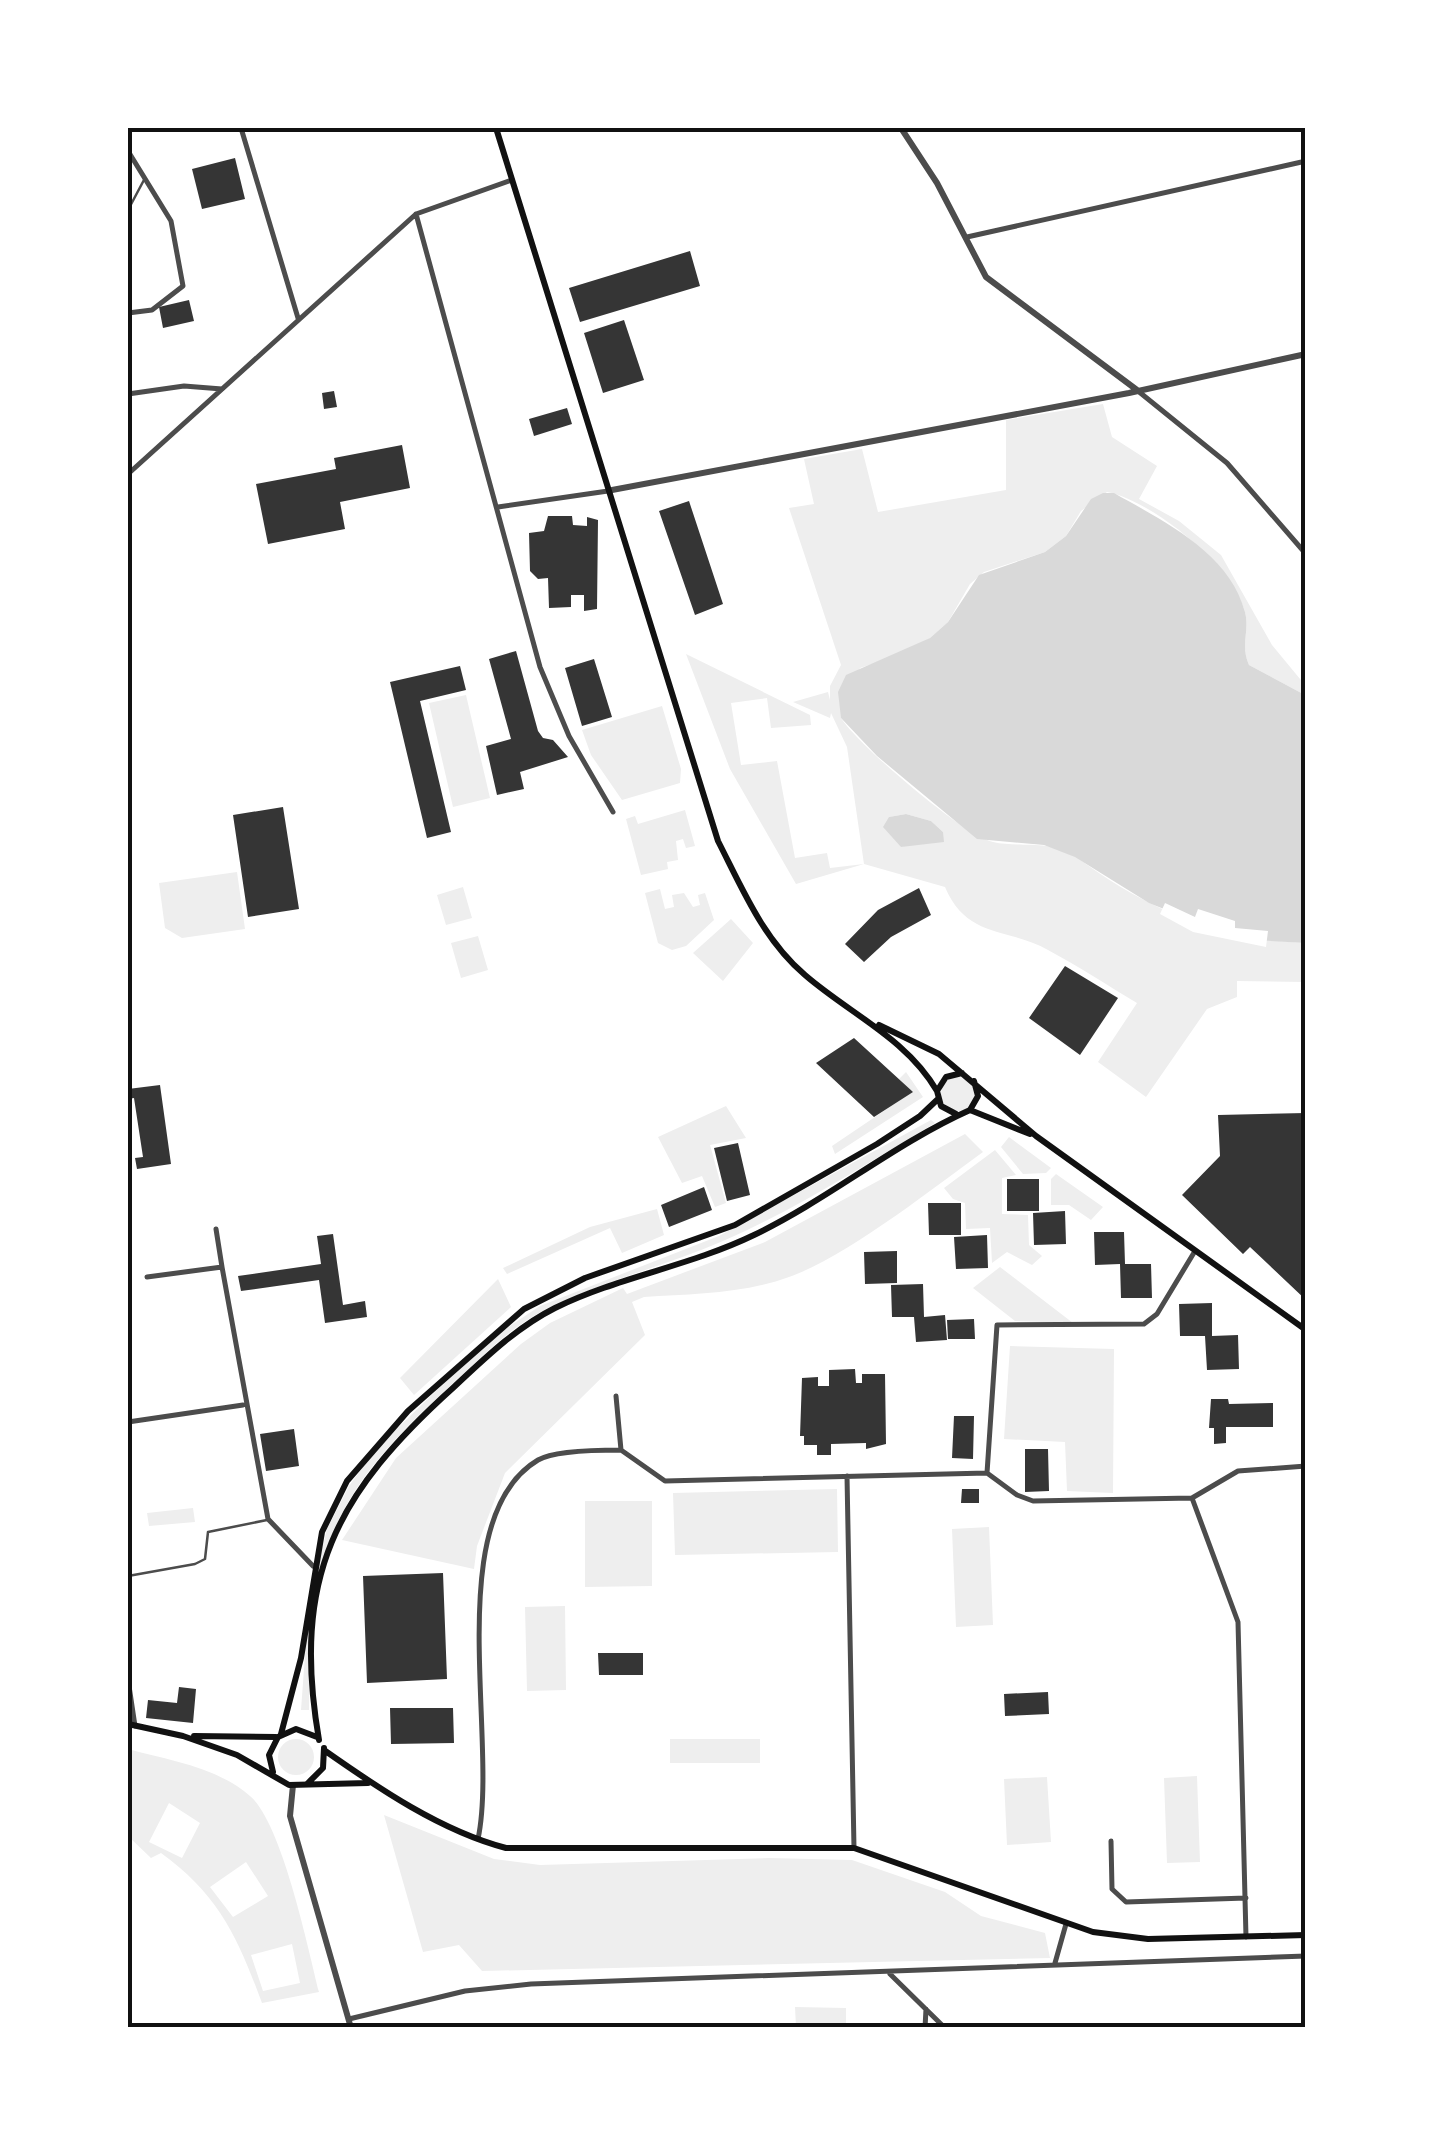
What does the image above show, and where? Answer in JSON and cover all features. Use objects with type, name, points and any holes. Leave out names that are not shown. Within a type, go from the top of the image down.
[{"type":"main road","points":[[496,128],[612,490],[718,841],[770,938],[804,974],[917,1061],[947,1112],[966,1112],[1036,1136]]},
{"type":"main road","points":[[868,1021],[929,1049],[974,1081],[1036,1136],[1306,1330]]},
{"type":"main road","points":[[279,1779],[269,1759],[301,1658],[312,1566],[330,1513],[357,1468],[408,1410],[502,1324],[584,1278],[734,1224],[877,1144],[938,1095],[946,1076],[962,1074]]},
{"type":"main road","points":[[307,1784],[321,1772],[324,1750],[312,1658],[329,1544],[358,1488],[413,1424],[494,1351],[542,1316],[587,1294],[750,1238],[966,1112],[978,1096],[974,1081]]},
{"type":"main road","points":[[131,1725],[237,1754],[293,1785],[371,1784]]},
{"type":"main road","points":[[182,1736],[279,1736],[300,1729],[320,1740]]},
{"type":"main road","points":[[324,1750],[371,1784],[478,1839],[506,1848],[548,1852],[807,1845],[854,1848],[934,1873],[1066,1924],[1148,1939],[1306,1935]]},
{"type":"street","points":[[241,128],[298,318]]},
{"type":"street","points":[[900,128],[936,183],[982,272],[996,287],[1138,391],[1227,463],[1306,554]]},
{"type":"street","points":[[128,151],[171,221],[183,286],[152,310],[128,314]]},
{"type":"street","points":[[964,238],[1306,161]]},
{"type":"street","points":[[128,474],[416,214],[512,180]]},
{"type":"street","points":[[416,214],[540,667],[569,736],[614,812]]},
{"type":"street","points":[[498,507],[612,490],[1138,391],[1306,354]]},
{"type":"street","points":[[128,394],[184,386],[222,390]]},
{"type":"street","points":[[216,1228],[268,1519],[312,1566]]},
{"type":"street","points":[[987,1473],[997,1325],[1144,1324],[1158,1314],[1195,1252]]},
{"type":"street","points":[[147,1276],[222,1267]]},
{"type":"street","points":[[616,1396],[621,1450]]},
{"type":"street","points":[[128,1422],[245,1405]]},
{"type":"street","points":[[478,1839],[486,1805],[478,1637],[483,1554],[512,1483],[541,1458],[621,1450],[665,1482],[987,1473],[1016,1495],[1034,1501],[1192,1498],[1238,1470],[1306,1466]]},
{"type":"street","points":[[847,1476],[854,1848]]},
{"type":"street","points":[[1192,1498],[1238,1622],[1246,1937]]},
{"type":"street","points":[[128,1679],[131,1725]]},
{"type":"street","points":[[293,1785],[290,1816],[350,2023],[465,1990],[531,1984],[1306,1956]]},
{"type":"street","points":[[1111,1841],[1112,1889],[1126,1902],[1246,1898]]},
{"type":"street","points":[[1056,1963],[1066,1924]]},
{"type":"street","points":[[890,1974],[946,2028]]},
{"type":"street","points":[[925,2028],[926,2006]]},
{"type":"lane","points":[[128,210],[145,176]]},
{"type":"lane","points":[[128,1576],[195,1564],[205,1559],[208,1532],[252,1527],[268,1519]]},
{"type":"shaded area","points":[[1103,404],[1112,437],[1157,466],[1139,499],[1179,521],[1221,555],[1272,645],[1305,685],[1305,695],[1249,665],[1245,612],[1238,594],[1208,556],[1146,508],[1107,492],[1081,511],[1066,536],[1045,552],[984,572],[970,584],[948,622],[930,638],[902,654],[860,668],[841,718],[867,748],[912,788],[979,836],[1003,844],[1056,847],[1156,906],[1212,928],[1305,943],[1305,982],[1237,981],[1237,997],[1207,1009],[1146,1097],[1098,1062],[1137,1003],[1048,950],[976,924],[954,904],[945,887],[864,864],[847,747],[831,713],[830,718],[793,702],[828,692],[830,700],[830,686],[841,665],[789,508],[814,504],[804,459],[862,449],[878,512],[1006,490],[1006,420]],"holes":[[[906,814],[931,821],[943,832],[901,847],[889,817]]]},
{"type":"shaded area","points":[[1114,493],[1153,515],[1209,555],[1237,591],[1245,612],[1249,665],[1305,695],[1305,943],[1239,939],[1149,903],[1075,857],[1044,845],[977,839],[877,756],[841,718],[838,692],[846,675],[930,638],[948,622],[979,575],[1045,552],[1066,536],[1091,499]]},
{"type":"shaded area","points":[[686,654],[810,715],[811,725],[771,728],[767,698],[731,703],[741,765],[777,761],[795,858],[827,853],[830,868],[864,864],[796,884],[730,769]]},
{"type":"shaded area","points":[[466,695],[490,798],[453,807],[429,703]]},
{"type":"shaded area","points":[[662,706],[681,769],[680,783],[622,800],[591,755],[582,730]]},
{"type":"shaded area","points":[[685,810],[695,846],[686,848],[683,839],[676,841],[678,860],[667,862],[668,869],[641,875],[626,819],[635,816],[638,824]]},
{"type":"shaded area","points":[[906,814],[931,821],[943,832],[944,842],[901,847],[883,827],[889,817]]},
{"type":"shaded area","points":[[237,872],[245,929],[182,938],[165,928],[159,883]]},
{"type":"shaded area","points":[[463,887],[472,918],[446,925],[437,895]]},
{"type":"shaded area","points":[[660,889],[665,909],[674,907],[672,895],[684,893],[693,907],[700,905],[698,895],[705,893],[714,920],[686,946],[672,950],[658,943],[645,893]]},
{"type":"shaded area","points":[[731,919],[753,943],[723,981],[693,953]]},
{"type":"shaded area","points":[[478,936],[488,970],[461,978],[451,943]]},
{"type":"shaded area","points":[[906,1072],[923,1097],[835,1154],[832,1146],[912,1092],[899,1079]]},
{"type":"shaded area","points":[[958,1077],[970,1082],[975,1094],[970,1106],[958,1111],[946,1106],[941,1094],[946,1082]]},
{"type":"shaded area","points":[[726,1106],[746,1138],[710,1145],[726,1203],[715,1207],[702,1176],[682,1183],[658,1137]]},
{"type":"shaded area","points":[[931,1120],[935,1123],[778,1215],[701,1250],[590,1290],[533,1316],[451,1385],[379,1459],[335,1527],[322,1564],[314,1606],[309,1710],[301,1710],[309,1601],[327,1529],[349,1486],[377,1448],[437,1390],[501,1332],[540,1306],[719,1236]]},
{"type":"shaded area","points":[[965,1134],[983,1152],[888,1221],[812,1267],[754,1287],[644,1297],[632,1302],[645,1335],[505,1473],[477,1546],[474,1569],[342,1540],[396,1458],[521,1344],[550,1323],[623,1288],[627,1294],[765,1242]]},
{"type":"shaded area","points":[[1009,1137],[1051,1168],[1046,1173],[1023,1174],[1001,1147]]},
{"type":"shaded area","points":[[995,1150],[1016,1175],[1002,1178],[1002,1214],[1028,1215],[1029,1245],[1042,1256],[1032,1265],[1007,1252],[992,1263],[990,1228],[966,1229],[965,1203],[953,1199],[944,1188]]},
{"type":"shaded area","points":[[1056,1174],[1103,1207],[1091,1220],[1069,1205],[1051,1205],[1051,1179]]},
{"type":"shaded area","points":[[657,1209],[664,1235],[622,1253],[610,1228],[507,1274],[503,1268],[590,1227]]},
{"type":"shaded area","points":[[1000,1267],[1073,1323],[1015,1321],[973,1288]]},
{"type":"shaded area","points":[[498,1279],[511,1307],[414,1395],[400,1378]]},
{"type":"shaded area","points":[[1010,1346],[1114,1349],[1113,1493],[1067,1491],[1065,1442],[1004,1439]]},
{"type":"shaded area","points":[[837,1489],[838,1552],[675,1555],[673,1493]]},
{"type":"shaded area","points":[[585,1501],[652,1501],[652,1586],[585,1587]]},
{"type":"shaded area","points":[[193,1508],[195,1522],[149,1526],[147,1513]]},
{"type":"shaded area","points":[[989,1527],[993,1625],[956,1627],[952,1529]]},
{"type":"shaded area","points":[[565,1606],[566,1690],[527,1691],[525,1607]]},
{"type":"shaded area","points":[[296,1739],[309,1744],[314,1757],[309,1770],[296,1775],[283,1770],[278,1757],[283,1744]]},
{"type":"shaded area","points":[[670,1739],[760,1739],[760,1763],[670,1763]]},
{"type":"shaded area","points":[[128,1749],[207,1771],[250,1796],[262,1810],[283,1858],[319,1992],[262,2003],[235,1938],[212,1902],[161,1853],[151,1858],[128,1836]],"holes":[[[169,1803],[200,1823],[182,1858],[149,1842]],[[246,1862],[268,1896],[233,1917],[210,1887]],[[292,1944],[300,1983],[263,1991],[251,1955]]]},
{"type":"shaded area","points":[[1197,1776],[1200,1862],[1167,1863],[1164,1778]]},
{"type":"shaded area","points":[[1047,1777],[1051,1842],[1007,1845],[1004,1779]]},
{"type":"shaded area","points":[[384,1815],[494,1859],[540,1865],[769,1858],[852,1860],[945,1892],[981,1916],[1045,1933],[1050,1958],[482,1971],[459,1945],[423,1952]]},
{"type":"shaded area","points":[[795,2007],[846,2008],[846,2027],[796,2027]]},
{"type":"pier","points":[[1165,903],[1195,917],[1198,909],[1235,921],[1235,928],[1268,931],[1266,947],[1193,932],[1160,914]]},
{"type":"building","points":[[235,158],[245,199],[202,209],[192,169]]},
{"type":"building","points":[[690,251],[700,286],[580,322],[569,288]]},
{"type":"building","points":[[189,300],[194,321],[163,328],[159,307]]},
{"type":"building","points":[[624,320],[644,380],[603,393],[584,333]]},
{"type":"building","points":[[334,391],[337,407],[324,409],[322,393]]},
{"type":"building","points":[[567,408],[572,424],[534,436],[529,419]]},
{"type":"building","points":[[402,445],[410,488],[340,502],[345,529],[268,544],[256,484],[336,469],[334,458]]},
{"type":"building","points":[[689,501],[723,604],[695,615],[659,511]]},
{"type":"building","points":[[548,516],[572,516],[573,525],[587,526],[587,517],[598,520],[597,609],[584,611],[584,595],[571,595],[571,607],[549,608],[548,578],[538,579],[530,571],[529,533],[544,531]]},
{"type":"building","points":[[516,651],[538,731],[543,738],[553,740],[568,757],[520,772],[524,789],[497,795],[486,746],[511,739],[489,659]]},
{"type":"building","points":[[594,659],[612,717],[582,726],[565,668]]},
{"type":"building","points":[[460,666],[466,690],[420,701],[451,832],[427,838],[390,682]]},
{"type":"building","points":[[283,807],[299,909],[248,917],[233,815]]},
{"type":"building","points":[[919,888],[931,915],[891,937],[864,962],[845,944],[878,910]]},
{"type":"building","points":[[1065,966],[1118,998],[1080,1055],[1029,1018]]},
{"type":"building","points":[[854,1038],[913,1092],[874,1117],[816,1063]]},
{"type":"building","points":[[160,1085],[171,1164],[137,1169],[135,1158],[143,1157],[134,1098],[128,1099],[128,1089]]},
{"type":"building","points":[[1306,1113],[1306,1300],[1250,1247],[1243,1254],[1182,1195],[1220,1156],[1218,1115]]},
{"type":"building","points":[[738,1143],[750,1195],[727,1201],[714,1148]]},
{"type":"building","points":[[1007,1179],[1039,1179],[1039,1211],[1007,1211]]},
{"type":"building","points":[[704,1187],[712,1210],[669,1227],[661,1205]]},
{"type":"building","points":[[928,1203],[961,1203],[961,1235],[929,1235]]},
{"type":"building","points":[[1065,1211],[1066,1244],[1034,1245],[1033,1213]]},
{"type":"building","points":[[1094,1232],[1124,1232],[1125,1264],[1151,1264],[1152,1298],[1121,1298],[1120,1264],[1095,1265]]},
{"type":"building","points":[[333,1234],[343,1305],[365,1301],[367,1317],[325,1323],[319,1280],[241,1291],[238,1276],[321,1264],[317,1236]]},
{"type":"building","points":[[987,1235],[988,1268],[956,1269],[954,1237]]},
{"type":"building","points":[[897,1251],[897,1283],[865,1284],[864,1252]]},
{"type":"building","points":[[923,1284],[924,1317],[945,1315],[947,1340],[916,1342],[914,1317],[892,1317],[891,1285]]},
{"type":"building","points":[[1212,1303],[1212,1336],[1238,1335],[1239,1369],[1207,1370],[1205,1336],[1180,1336],[1179,1304]]},
{"type":"building","points":[[974,1319],[975,1339],[948,1339],[947,1320]]},
{"type":"building","points":[[855,1369],[856,1383],[862,1383],[862,1374],[885,1374],[886,1444],[866,1449],[866,1443],[831,1444],[831,1455],[817,1455],[817,1445],[804,1445],[804,1436],[800,1436],[802,1378],[818,1377],[818,1386],[829,1386],[829,1370]]},
{"type":"building","points":[[1211,1399],[1228,1399],[1229,1404],[1273,1403],[1273,1427],[1226,1427],[1226,1443],[1214,1444],[1214,1428],[1209,1428]]},
{"type":"building","points":[[954,1416],[974,1416],[973,1459],[952,1458]]},
{"type":"building","points":[[294,1429],[299,1466],[266,1471],[260,1434]]},
{"type":"building","points":[[1025,1449],[1048,1449],[1049,1491],[1025,1492]]},
{"type":"building","points":[[962,1489],[979,1489],[979,1503],[961,1503]]},
{"type":"building","points":[[443,1573],[447,1679],[367,1683],[363,1576]]},
{"type":"building","points":[[598,1653],[643,1653],[643,1675],[599,1675]]},
{"type":"building","points":[[179,1687],[196,1689],[193,1723],[146,1718],[148,1700],[177,1703]]},
{"type":"building","points":[[1048,1692],[1049,1714],[1005,1716],[1004,1694]]},
{"type":"building","points":[[390,1708],[453,1708],[454,1743],[391,1744]]}]
